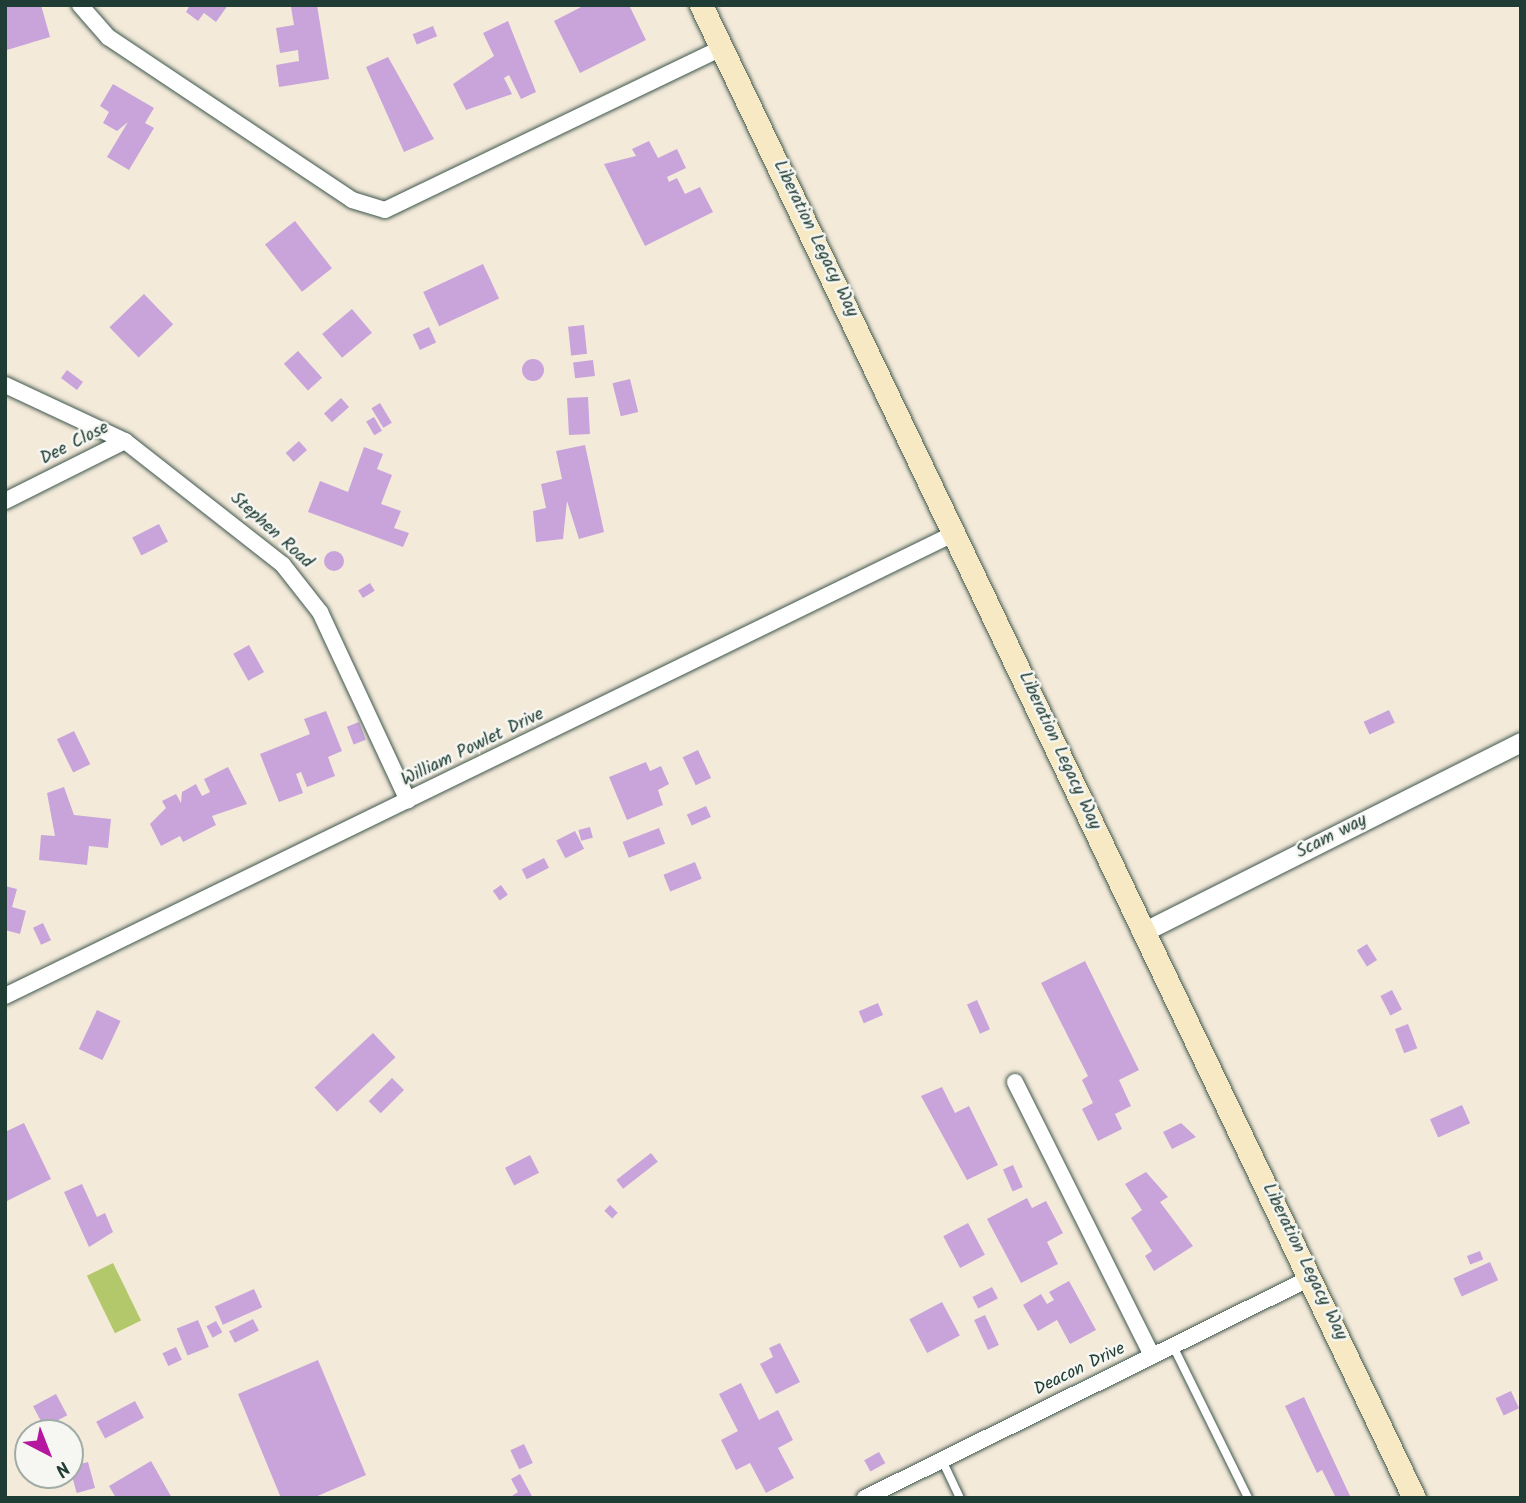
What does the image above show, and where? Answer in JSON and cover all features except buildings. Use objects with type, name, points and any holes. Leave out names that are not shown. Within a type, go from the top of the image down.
[{"type":"main road","name":"Liberation Legacy Way","points":[[701,5],[957,532],[1143,932],[1312,1278],[1414,1498]]},
{"type":"street","points":[[80,5],[108,37],[352,200],[385,211],[722,48]]},
{"type":"street","name":"Stephen Road","points":[[5,385],[125,440],[223,511],[308,592],[408,802]]},
{"type":"street","name":"Dee Close","points":[[5,501],[125,440]]},
{"type":"street","name":"William Powlet Drive","points":[[5,996],[408,802],[957,532]]},
{"type":"street","name":"Scam way","points":[[1143,932],[1521,742]]},
{"type":"street","points":[[1015,1082],[1152,1356]]},
{"type":"street","name":"Deacon Drive","points":[[865,1498],[1312,1278]]},
{"type":"lane","points":[[1173,1346],[1248,1498]]},
{"type":"lane","points":[[942,1460],[960,1498]]},
{"type":"green space","points":[[113,1263],[141,1321],[115,1333],[87,1276]]}]
